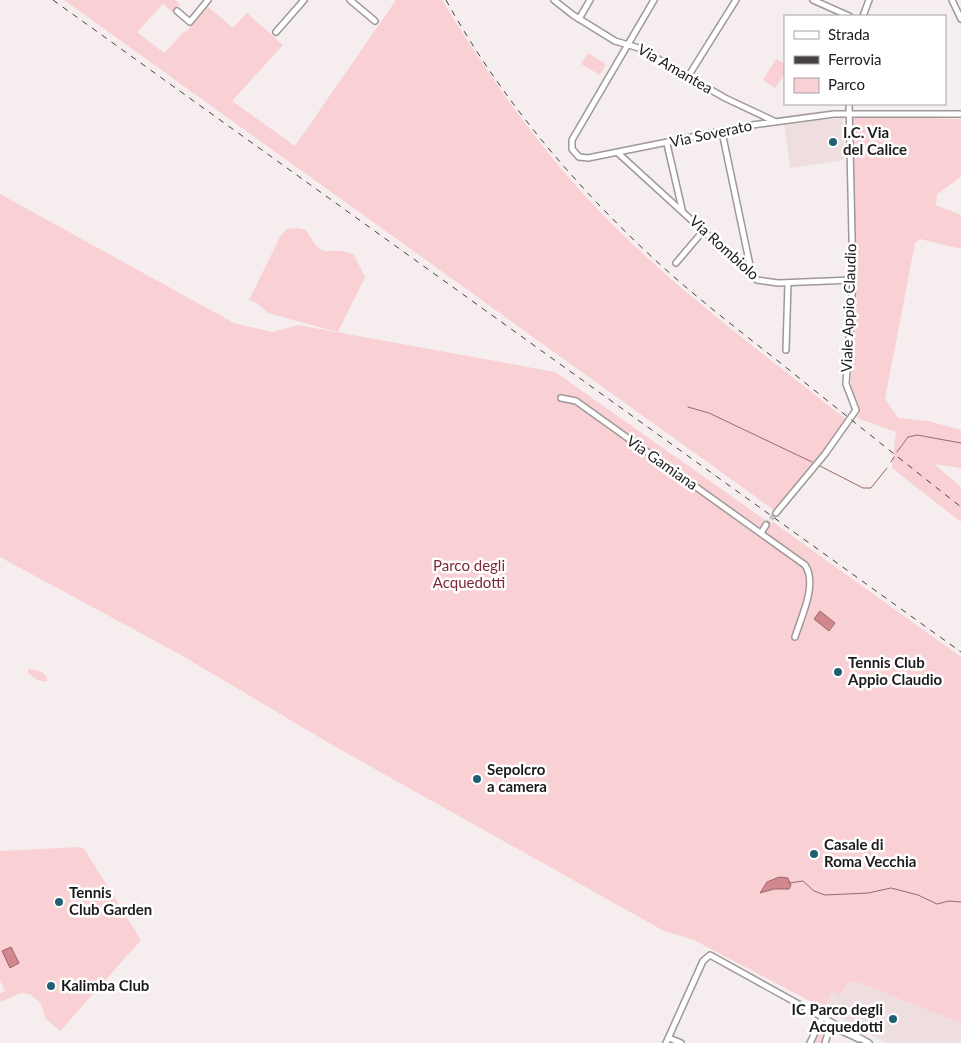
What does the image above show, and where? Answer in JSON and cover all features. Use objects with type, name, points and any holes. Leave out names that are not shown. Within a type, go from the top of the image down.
[{"type":"street","points":[[177,11],[190,22],[208,0]]},
{"type":"street","points":[[276,32],[304,0]]},
{"type":"street","points":[[350,0],[375,21]]},
{"type":"street","name":"Via Amantea","points":[[554,0],[579,19],[615,41],[628,44],[689,75],[728,100],[774,121]]},
{"type":"street","points":[[579,19],[590,0]]},
{"type":"street","points":[[628,44],[654,0]]},
{"type":"street","points":[[689,75],[736,0]]},
{"type":"street","points":[[813,0],[847,15]]},
{"type":"street","points":[[863,15],[870,0]]},
{"type":"street","points":[[952,0],[960,12],[961,19]]},
{"type":"street","name":"Via Soverato","points":[[628,44],[572,140],[571,148],[575,155],[586,159],[774,121],[849,113],[961,114]]},
{"type":"street","name":"Viale Appio Claudio","points":[[776,512],[827,452],[856,411],[856,405],[846,384],[853,280],[849,105]]},
{"type":"street","points":[[722,132],[753,277]]},
{"type":"street","points":[[667,144],[682,210]]},
{"type":"street","name":"Via Rombiolo","points":[[618,153],[753,277],[762,283],[788,284],[853,280]]},
{"type":"street","points":[[676,263],[704,230]]},
{"type":"street","points":[[786,350],[788,284]]},
{"type":"street","name":"Via Gamiana","points":[[561,398],[576,401],[761,533]]},
{"type":"street","points":[[766,525],[761,533],[802,563],[809,573],[810,584],[795,637]]},
{"type":"street","points":[[681,1043],[668,1040],[703,960],[710,955],[868,1042]]},
{"type":"street","points":[[810,1043],[823,1016]]},
{"type":"street","points":[[825,1043],[831,1023]]},
{"type":"street","points":[[816,1028],[823,1029],[829,1033]]},
{"type":"shaded area","points":[[843,118],[844,160],[790,168],[784,123]]},
{"type":"shaded area","points":[[820,611],[835,623],[829,631],[814,619]]},
{"type":"shaded area","points":[[779,877],[788,878],[791,885],[789,889],[774,889],[760,893],[767,882]]},
{"type":"shaded area","points":[[11,947],[19,963],[10,968],[2,951]]},
{"type":"shaded area","points":[[854,981],[961,1023],[961,1043],[886,1043],[823,1008],[832,992]]},
{"type":"green space","points":[[64,0],[175,0],[180,4],[173,12],[163,4],[137,32],[164,53],[208,7],[233,28],[247,13],[283,45],[232,101],[295,146],[396,0],[442,0],[497,85],[537,139],[580,191],[603,215],[631,243],[691,296],[847,420],[823,456],[774,510]]},
{"type":"green space","points":[[588,53],[606,64],[600,75],[581,64]]},
{"type":"green space","points":[[776,59],[784,63],[784,74],[775,88],[763,80]]},
{"type":"green space","points":[[852,116],[961,119],[961,177],[937,194],[936,205],[961,215],[961,249],[920,239],[915,243],[885,399],[898,418],[928,421],[961,430],[961,468],[934,464],[961,487],[961,522],[892,468],[896,432],[857,418],[860,411],[851,389]]},
{"type":"green space","name":"Parco degli Acquedotti","points":[[0,194],[234,323],[272,332],[298,325],[555,372],[771,524],[773,522],[961,657],[961,1023],[854,981],[847,984],[839,996],[832,992],[823,1008],[694,940],[664,931],[334,746],[181,655],[0,557]]},
{"type":"green space","points":[[287,229],[306,230],[323,251],[337,251],[354,255],[365,277],[338,332],[268,313],[257,303],[249,300],[280,237]]},
{"type":"green space","points":[[28,669],[38,670],[43,673],[47,681],[35,678],[28,673]]},
{"type":"green space","name":"Tennis Club Garden","points":[[80,847],[84,849],[141,940],[60,1031],[46,1019],[40,1002],[30,994],[21,993],[0,1002],[0,993],[5,991],[0,980],[0,851]]},
{"type":"green space","points":[[819,1030],[826,1034],[822,1043],[813,1043]]},
{"type":"waterway","points":[[688,407],[709,413],[812,462]]},
{"type":"waterway","points":[[897,452],[908,437],[917,435],[961,443]]},
{"type":"waterway","points":[[891,462],[894,457]]},
{"type":"waterway","points":[[820,466],[863,488],[871,488],[887,468]]},
{"type":"waterway","points":[[789,883],[803,881],[814,891],[825,895],[868,893],[891,888],[918,895],[937,904],[949,901],[961,902]]},
{"type":"tunnel","points":[[766,525],[776,513]]},
{"type":"railway","points":[[53,0],[961,652]]},
{"type":"railway","points":[[446,0],[489,70],[539,137],[623,230],[699,298],[961,507]]},
{"type":"place","name":"I.C. Via del Calice","points":[[833,142]]},
{"type":"place","name":"Tennis Club Appio Claudio","points":[[838,672]]},
{"type":"place","name":"Sepolcro a camera","points":[[477,779]]},
{"type":"place","name":"Casale di Roma Vecchia","points":[[814,854]]},
{"type":"place","name":"Tennis Club Garden","points":[[59,902]]},
{"type":"place","name":"Kalimba Club","points":[[51,986]]},
{"type":"place","name":"IC Parco degli Acquedotti","points":[[893,1019]]}]
